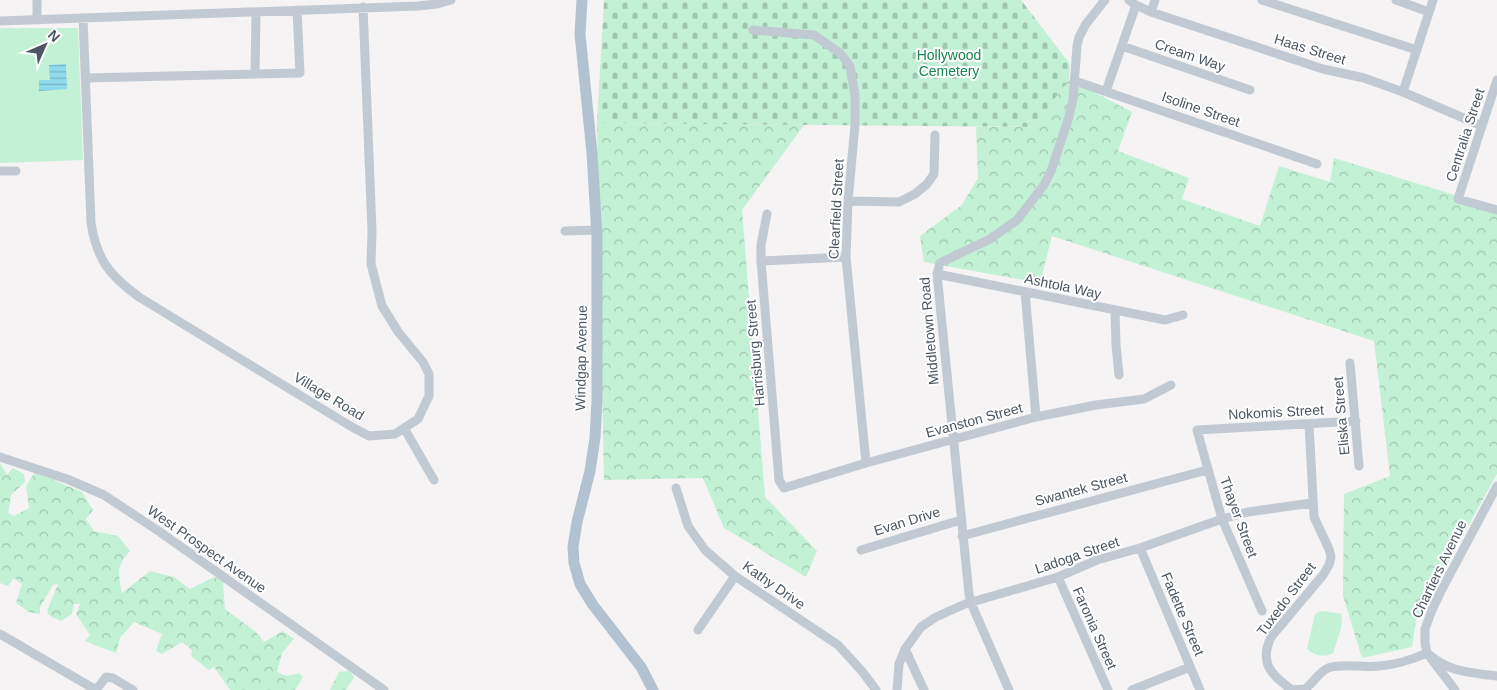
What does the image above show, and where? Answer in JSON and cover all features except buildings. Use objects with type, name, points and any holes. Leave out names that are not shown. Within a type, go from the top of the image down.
[{"type":"main road","name":"Windgap Avenue","points":[[582,0],[580,34],[592,153],[597,230],[597,400],[595,438],[590,471],[577,522],[573,547],[574,562],[580,584],[593,605],[641,667],[653,690]]},
{"type":"street","points":[[37,0],[37,20]]},
{"type":"street","points":[[0,21],[428,5],[451,0]]},
{"type":"street","name":"Middletown Road","points":[[1009,690],[971,603],[962,536],[937,274],[940,262],[990,239],[1016,220],[1044,185],[1051,171],[1068,120],[1075,81],[1079,37],[1086,24],[1105,0]]},
{"type":"street","points":[[1151,12],[1155,0]]},
{"type":"street","points":[[1262,0],[1417,50]]},
{"type":"street","points":[[1396,0],[1429,12]]},
{"type":"street","points":[[1403,92],[1433,0]]},
{"type":"street","points":[[1106,91],[1122,46],[1132,3]]},
{"type":"street","name":"Haas Street","points":[[1132,3],[1151,12],[1323,69],[1364,78],[1403,92],[1482,126]]},
{"type":"street","name":"Village Road","points":[[83,18],[92,223],[94,243],[103,263],[119,282],[139,296],[369,436],[395,434],[418,419],[429,396],[429,374],[423,362],[399,333],[382,306],[371,264],[372,231],[363,7]]},
{"type":"street","points":[[86,78],[300,73],[297,10]]},
{"type":"street","points":[[255,73],[256,12]]},
{"type":"street","name":"Clearfield Street","points":[[753,30],[814,35],[840,53],[850,66],[855,125],[848,201],[846,257],[866,463]]},
{"type":"street","name":"Cream Way","points":[[1122,46],[1250,90]]},
{"type":"street","name":"Centralia Street","points":[[1497,80],[1458,199],[1497,210]]},
{"type":"street","name":"Isoline Street","points":[[1075,81],[1317,164]]},
{"type":"street","points":[[848,201],[899,202],[915,194],[927,184],[934,174],[935,136]]},
{"type":"street","points":[[0,170],[16,170]]},
{"type":"street","name":"Harrisburg Street","points":[[767,214],[761,245],[761,261],[779,480],[784,488]]},
{"type":"street","points":[[565,231],[597,230]]},
{"type":"street","points":[[761,261],[846,257]]},
{"type":"street","name":"Ashtola Way","points":[[937,274],[1165,320],[1183,315]]},
{"type":"street","points":[[1025,292],[1036,417]]},
{"type":"street","points":[[1115,311],[1119,375]]},
{"type":"street","name":"Eliska Street","points":[[1350,364],[1359,466]]},
{"type":"street","name":"Evanston Street","points":[[784,488],[866,463],[1036,417],[1096,405],[1144,399],[1172,385]]},
{"type":"street","name":"Nokomis Street","points":[[1197,430],[1356,422]]},
{"type":"street","name":"Tuxedo Street","points":[[1308,424],[1314,517],[1331,557],[1323,575],[1271,637],[1266,648],[1266,661],[1270,670],[1292,690],[1305,689],[1319,674],[1327,669],[1340,666],[1379,666],[1406,662],[1427,653]]},
{"type":"street","points":[[404,428],[434,480]]},
{"type":"street","name":"Thayer Street","points":[[1197,430],[1222,519],[1262,611]]},
{"type":"street","name":"West Prospect Avenue","points":[[0,458],[17,462],[91,489],[113,500],[384,690]]},
{"type":"street","name":"Swantek Street","points":[[962,536],[1207,470]]},
{"type":"street","name":"Chartiers Avenue","points":[[1427,653],[1425,629],[1432,610],[1497,486]]},
{"type":"street","name":"Kathy Drive","points":[[676,488],[688,526],[704,550],[735,576],[838,645],[862,670],[876,690]]},
{"type":"street","name":"Ladoga Street","points":[[897,690],[899,664],[905,649],[921,627],[936,617],[971,603],[1058,577],[1098,560],[1140,548],[1222,519],[1248,512],[1312,503]]},
{"type":"street","name":"Evan Drive","points":[[861,550],[961,520]]},
{"type":"street","name":"Fadette Street","points":[[1140,548],[1200,690]]},
{"type":"street","points":[[698,630],[735,576]]},
{"type":"street","name":"Faronia Street","points":[[1058,577],[1108,690]]},
{"type":"street","points":[[0,634],[96,690],[106,678],[113,678],[133,690]]},
{"type":"street","points":[[905,649],[924,690]]},
{"type":"street","points":[[1427,653],[1439,663],[1452,670],[1497,676]]},
{"type":"street","points":[[1427,653],[1455,690]]},
{"type":"street","points":[[1132,690],[1190,667]]},
{"type":"green space","name":"Hollywood Cemetery","points":[[604,0],[1021,0],[1070,64],[1069,79],[1034,127],[597,123]]},
{"type":"green space","points":[[0,28],[78,28],[83,160],[0,163]]},
{"type":"green space","points":[[1069,79],[1132,112],[1118,151],[1189,178],[1182,199],[1260,226],[1279,166],[1330,182],[1334,158],[1497,208],[1497,474],[1416,620],[1412,647],[1362,658],[1343,596],[1344,494],[1390,476],[1374,341],[1052,236],[1040,283],[924,262],[920,236],[962,205],[978,178],[976,127],[1034,127]]},
{"type":"green space","points":[[597,123],[804,125],[742,210],[765,497],[817,551],[806,577],[724,528],[703,478],[604,480]]},
{"type":"green space","points":[[0,463],[7,475],[13,468],[24,474],[25,482],[11,495],[8,513],[14,516],[29,508],[26,486],[35,472],[82,492],[93,510],[86,519],[94,531],[118,536],[130,551],[122,561],[119,570],[122,593],[150,571],[174,577],[190,589],[214,577],[223,581],[225,609],[256,632],[264,642],[283,631],[294,639],[282,653],[277,672],[287,676],[299,673],[303,677],[295,690],[230,690],[214,667],[209,670],[191,656],[192,650],[182,642],[162,654],[156,651],[162,634],[134,622],[120,638],[116,653],[85,641],[90,635],[76,614],[80,604],[74,604],[72,614],[61,621],[50,616],[47,611],[58,584],[53,585],[40,607],[40,614],[29,612],[16,603],[22,584],[14,578],[8,586],[0,583]]},
{"type":"green space","points":[[1322,611],[1342,614],[1341,628],[1333,653],[1323,656],[1316,655],[1307,649],[1315,614]]},
{"type":"green space","points":[[350,671],[354,677],[346,690],[330,690],[339,672]]},
{"type":"water","points":[[66,64],[67,89],[39,91],[39,80],[50,80],[49,65]]}]
